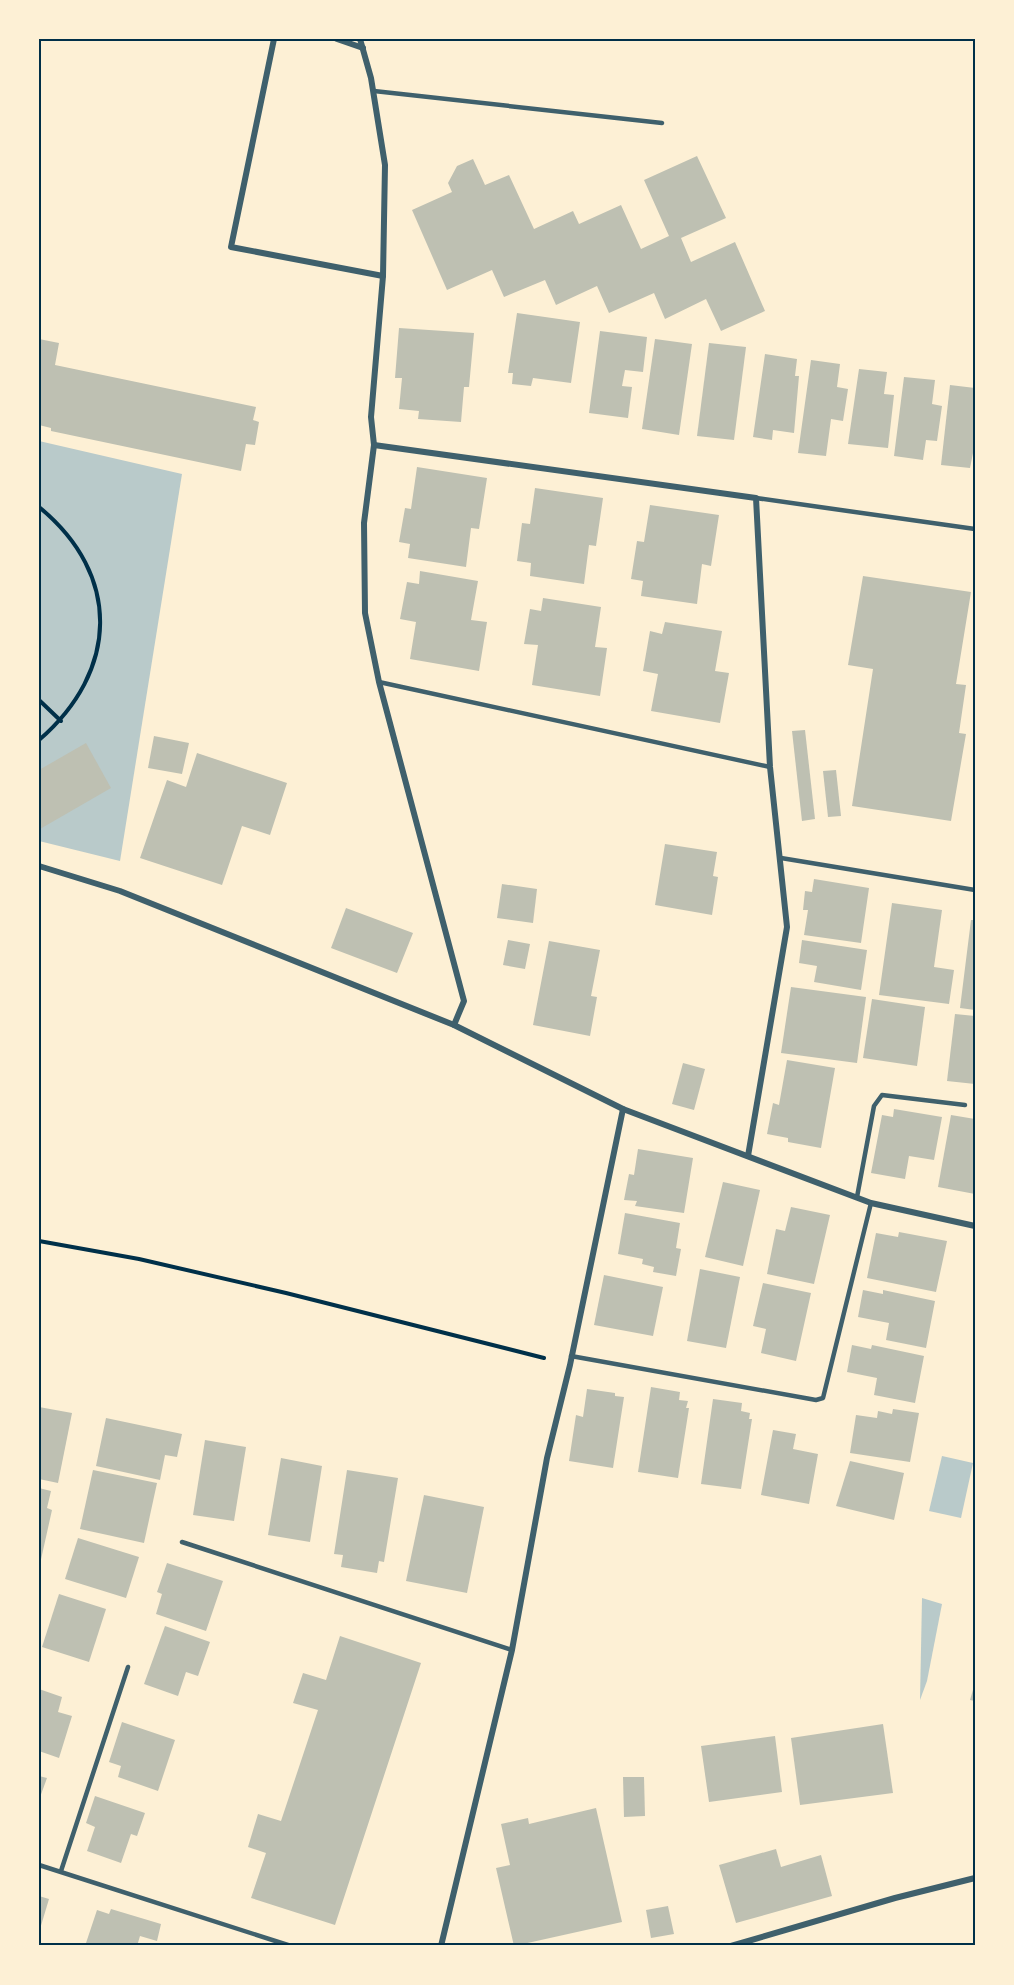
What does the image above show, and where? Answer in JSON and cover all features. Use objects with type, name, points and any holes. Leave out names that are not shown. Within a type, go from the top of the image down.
[{"type":"street","points":[[274,39],[231,247],[383,276]]},
{"type":"street","points":[[337,39],[363,48]]},
{"type":"street","points":[[360,39],[374,91],[385,165],[383,276],[371,417],[374,445],[364,524],[365,613],[379,682],[464,1001],[454,1025]]},
{"type":"street","points":[[374,445],[756,498],[770,767],[788,927],[748,1156]]},
{"type":"street","points":[[39,866],[120,891],[454,1025],[623,1109],[871,1203],[975,1226]]},
{"type":"street","points":[[441,1946],[512,1650],[547,1458],[570,1365],[623,1109]]},
{"type":"street","points":[[731,1946],[895,1898],[975,1878]]},
{"type":"lane","points":[[374,91],[662,123]]},
{"type":"lane","points":[[756,498],[975,528]]},
{"type":"lane","points":[[379,682],[770,767]]},
{"type":"lane","points":[[781,858],[975,890]]},
{"type":"lane","points":[[857,1197],[874,1106],[882,1095],[965,1105]]},
{"type":"lane","points":[[571,1356],[816,1400],[823,1398],[871,1203]]},
{"type":"lane","points":[[182,1542],[512,1650]]},
{"type":"lane","points":[[61,1871],[128,1667]]},
{"type":"lane","points":[[39,1865],[291,1946]]},
{"type":"path","points":[[39,507],[59,524],[78,547],[91,574],[99,603],[100,635],[93,666],[80,695],[61,721],[39,740]]},
{"type":"path","points":[[39,700],[61,721]]},
{"type":"path","points":[[39,1241],[139,1259],[286,1293],[570,1365]]},
{"type":"shaded area","points":[[39,441],[182,474],[120,861],[39,841]]},
{"type":"shaded area","points":[[942,1456],[973,1463],[961,1518],[929,1511]]},
{"type":"shaded area","points":[[922,1598],[942,1604],[927,1681],[920,1700]]},
{"type":"building","points":[[697,156],[726,218],[681,238],[691,262],[735,242],[765,311],[721,331],[706,299],[665,319],[654,293],[609,313],[597,286],[556,305],[545,280],[504,297],[492,270],[447,290],[412,210],[452,192],[448,183],[457,166],[473,159],[485,185],[509,175],[534,229],[573,211],[579,224],[621,205],[641,249],[669,236],[644,180]]},
{"type":"building","points":[[517,313],[580,322],[571,383],[533,378],[531,386],[512,384],[513,373],[508,373]]},
{"type":"building","points":[[399,328],[474,333],[469,387],[464,387],[461,422],[418,419],[419,411],[399,409],[402,378],[395,378]]},
{"type":"building","points":[[600,331],[647,337],[643,372],[625,370],[622,386],[632,387],[628,418],[589,413]]},
{"type":"building","points":[[39,339],[59,343],[55,365],[256,407],[253,420],[259,422],[255,445],[246,444],[241,471],[51,431],[51,428],[39,425]]},
{"type":"building","points":[[655,339],[692,344],[679,435],[642,429]]},
{"type":"building","points":[[709,343],[746,347],[734,440],[697,436]]},
{"type":"building","points":[[765,354],[797,359],[795,376],[799,376],[794,433],[773,430],[772,440],[753,437]]},
{"type":"building","points":[[811,360],[840,364],[837,387],[848,389],[843,421],[831,419],[826,456],[798,453]]},
{"type":"building","points":[[859,369],[887,372],[884,394],[894,395],[888,448],[848,444]]},
{"type":"building","points":[[904,377],[935,380],[932,404],[942,406],[937,441],[926,440],[923,460],[894,456]]},
{"type":"building","points":[[950,385],[975,388],[975,443],[970,468],[941,465]]},
{"type":"building","points":[[417,467],[487,478],[479,529],[471,528],[466,567],[408,558],[410,544],[399,542],[405,508],[411,509]]},
{"type":"building","points":[[535,488],[603,498],[596,546],[589,545],[584,584],[530,576],[531,563],[517,561],[522,523],[530,524]]},
{"type":"building","points":[[650,505],[719,515],[711,566],[702,564],[697,604],[641,596],[643,581],[631,579],[637,541],[644,542]]},
{"type":"building","points":[[420,571],[478,581],[471,620],[487,622],[479,671],[410,659],[416,622],[400,619],[407,582],[419,584]]},
{"type":"building","points":[[863,576],[971,592],[956,684],[966,685],[959,733],[966,734],[951,821],[852,806],[873,669],[848,665]]},
{"type":"building","points":[[543,598],[601,607],[595,647],[607,648],[600,696],[532,685],[538,645],[524,644],[530,609],[541,611]]},
{"type":"building","points":[[665,622],[722,631],[715,671],[729,673],[720,723],[651,711],[658,674],[643,671],[650,631],[662,634]]},
{"type":"building","points":[[805,730],[815,819],[802,821],[792,731]]},
{"type":"building","points":[[154,736],[189,743],[182,774],[148,768]]},
{"type":"building","points":[[86,743],[111,788],[40,829],[39,770]]},
{"type":"building","points":[[197,753],[287,783],[270,835],[242,826],[222,885],[140,858],[167,780],[186,787]]},
{"type":"building","points":[[836,770],[841,816],[828,817],[823,771]]},
{"type":"building","points":[[665,844],[717,852],[713,876],[718,877],[712,915],[655,905]]},
{"type":"building","points":[[814,879],[869,888],[861,943],[804,935],[808,910],[803,910],[805,891],[812,892]]},
{"type":"building","points":[[502,884],[537,889],[533,923],[497,918]]},
{"type":"building","points":[[892,903],[942,910],[934,967],[954,970],[949,1004],[879,995]]},
{"type":"building","points":[[346,908],[413,933],[397,973],[331,948]]},
{"type":"building","points":[[971,920],[975,920],[975,1010],[960,1008]]},
{"type":"building","points":[[508,940],[530,944],[525,969],[503,965]]},
{"type":"building","points":[[802,940],[867,950],[861,990],[814,982],[817,966],[799,963]]},
{"type":"building","points":[[549,941],[600,950],[591,996],[597,997],[590,1036],[533,1025]]},
{"type":"building","points":[[791,987],[866,997],[857,1063],[781,1053]]},
{"type":"building","points":[[872,999],[925,1007],[917,1066],[863,1058]]},
{"type":"building","points":[[955,1014],[975,1016],[975,1084],[947,1081]]},
{"type":"building","points":[[787,1060],[835,1068],[821,1148],[788,1142],[788,1138],[767,1134],[773,1103],[779,1105]]},
{"type":"building","points":[[683,1063],[705,1069],[694,1110],[672,1104]]},
{"type":"building","points":[[894,1109],[942,1117],[934,1160],[909,1156],[905,1179],[871,1173],[882,1115],[893,1117]]},
{"type":"building","points":[[951,1115],[975,1119],[975,1194],[938,1187]]},
{"type":"building","points":[[638,1149],[693,1158],[684,1213],[635,1206],[637,1201],[624,1200],[629,1174],[634,1175]]},
{"type":"building","points":[[723,1182],[760,1190],[743,1266],[705,1257]]},
{"type":"building","points":[[791,1207],[830,1215],[814,1284],[767,1274],[776,1229],[785,1231]]},
{"type":"building","points":[[625,1213],[680,1223],[676,1248],[681,1249],[676,1276],[653,1272],[654,1267],[642,1264],[643,1259],[618,1254]]},
{"type":"building","points":[[899,1232],[947,1241],[936,1292],[867,1278],[876,1233],[898,1237]]},
{"type":"building","points":[[700,1269],[740,1277],[726,1348],[687,1341]]},
{"type":"building","points":[[604,1275],[663,1287],[653,1336],[594,1325]]},
{"type":"building","points":[[763,1283],[811,1293],[796,1361],[761,1353],[766,1329],[753,1326]]},
{"type":"building","points":[[863,1290],[883,1294],[883,1290],[935,1301],[926,1348],[886,1340],[889,1323],[858,1317]]},
{"type":"building","points":[[852,1345],[871,1349],[872,1345],[924,1356],[915,1403],[874,1395],[877,1378],[847,1372]]},
{"type":"building","points":[[651,1387],[680,1392],[679,1400],[688,1401],[686,1408],[689,1408],[678,1478],[638,1472]]},
{"type":"building","points":[[587,1389],[615,1393],[615,1396],[624,1397],[613,1468],[569,1461],[576,1415],[583,1417]]},
{"type":"building","points":[[713,1399],[742,1403],[741,1411],[750,1413],[749,1419],[752,1419],[741,1489],[701,1484]]},
{"type":"building","points":[[39,1407],[72,1413],[58,1483],[39,1479]]},
{"type":"building","points":[[893,1409],[919,1413],[910,1462],[850,1453],[856,1415],[877,1418],[878,1411],[892,1414]]},
{"type":"building","points":[[106,1418],[182,1434],[177,1457],[165,1455],[160,1480],[96,1466]]},
{"type":"building","points":[[773,1430],[796,1434],[793,1449],[818,1454],[809,1504],[761,1495]]},
{"type":"building","points":[[205,1440],[246,1447],[234,1521],[193,1515]]},
{"type":"building","points":[[281,1458],[322,1466],[310,1542],[268,1535]]},
{"type":"building","points":[[850,1461],[904,1473],[894,1520],[836,1506]]},
{"type":"building","points":[[93,1470],[157,1483],[144,1543],[80,1529]]},
{"type":"building","points":[[347,1470],[398,1478],[384,1562],[379,1561],[377,1573],[341,1567],[343,1555],[334,1554]]},
{"type":"building","points":[[39,1488],[51,1491],[47,1508],[52,1510],[40,1564]]},
{"type":"building","points":[[424,1495],[484,1507],[467,1593],[406,1581]]},
{"type":"building","points":[[78,1538],[139,1557],[126,1598],[65,1579]]},
{"type":"building","points":[[167,1563],[223,1581],[206,1631],[156,1614],[162,1594],[157,1592]]},
{"type":"building","points":[[59,1594],[106,1609],[89,1662],[42,1647]]},
{"type":"building","points":[[165,1626],[210,1642],[198,1676],[186,1672],[178,1696],[144,1684]]},
{"type":"building","points":[[340,1636],[421,1663],[335,1925],[251,1898],[266,1853],[248,1847],[258,1814],[281,1821],[318,1710],[293,1703],[303,1673],[326,1680]]},
{"type":"building","points":[[975,1683],[975,1701],[970,1700]]},
{"type":"building","points":[[39,1689],[62,1697],[58,1712],[72,1716],[59,1758],[39,1751]]},
{"type":"building","points":[[122,1722],[175,1740],[158,1791],[118,1777],[121,1766],[109,1762]]},
{"type":"building","points":[[883,1724],[893,1793],[800,1805],[791,1738]]},
{"type":"building","points":[[775,1736],[782,1792],[709,1802],[701,1746]]},
{"type":"building","points":[[39,1776],[47,1778],[39,1800]]},
{"type":"building","points":[[623,1777],[644,1777],[645,1816],[624,1817]]},
{"type":"building","points":[[95,1796],[145,1813],[137,1836],[131,1834],[121,1863],[87,1851],[95,1827],[86,1823]]},
{"type":"building","points":[[596,1808],[622,1922],[514,1946],[496,1868],[510,1865],[501,1824],[528,1818],[529,1824]]},
{"type":"building","points":[[776,1849],[781,1867],[821,1855],[832,1896],[736,1923],[719,1865]]},
{"type":"building","points":[[39,1896],[49,1899],[40,1929],[39,1929]]},
{"type":"building","points":[[668,1906],[674,1934],[651,1938],[646,1910]]},
{"type":"building","points":[[111,1909],[161,1924],[157,1941],[140,1936],[137,1946],[85,1946],[97,1910],[109,1914]]}]
